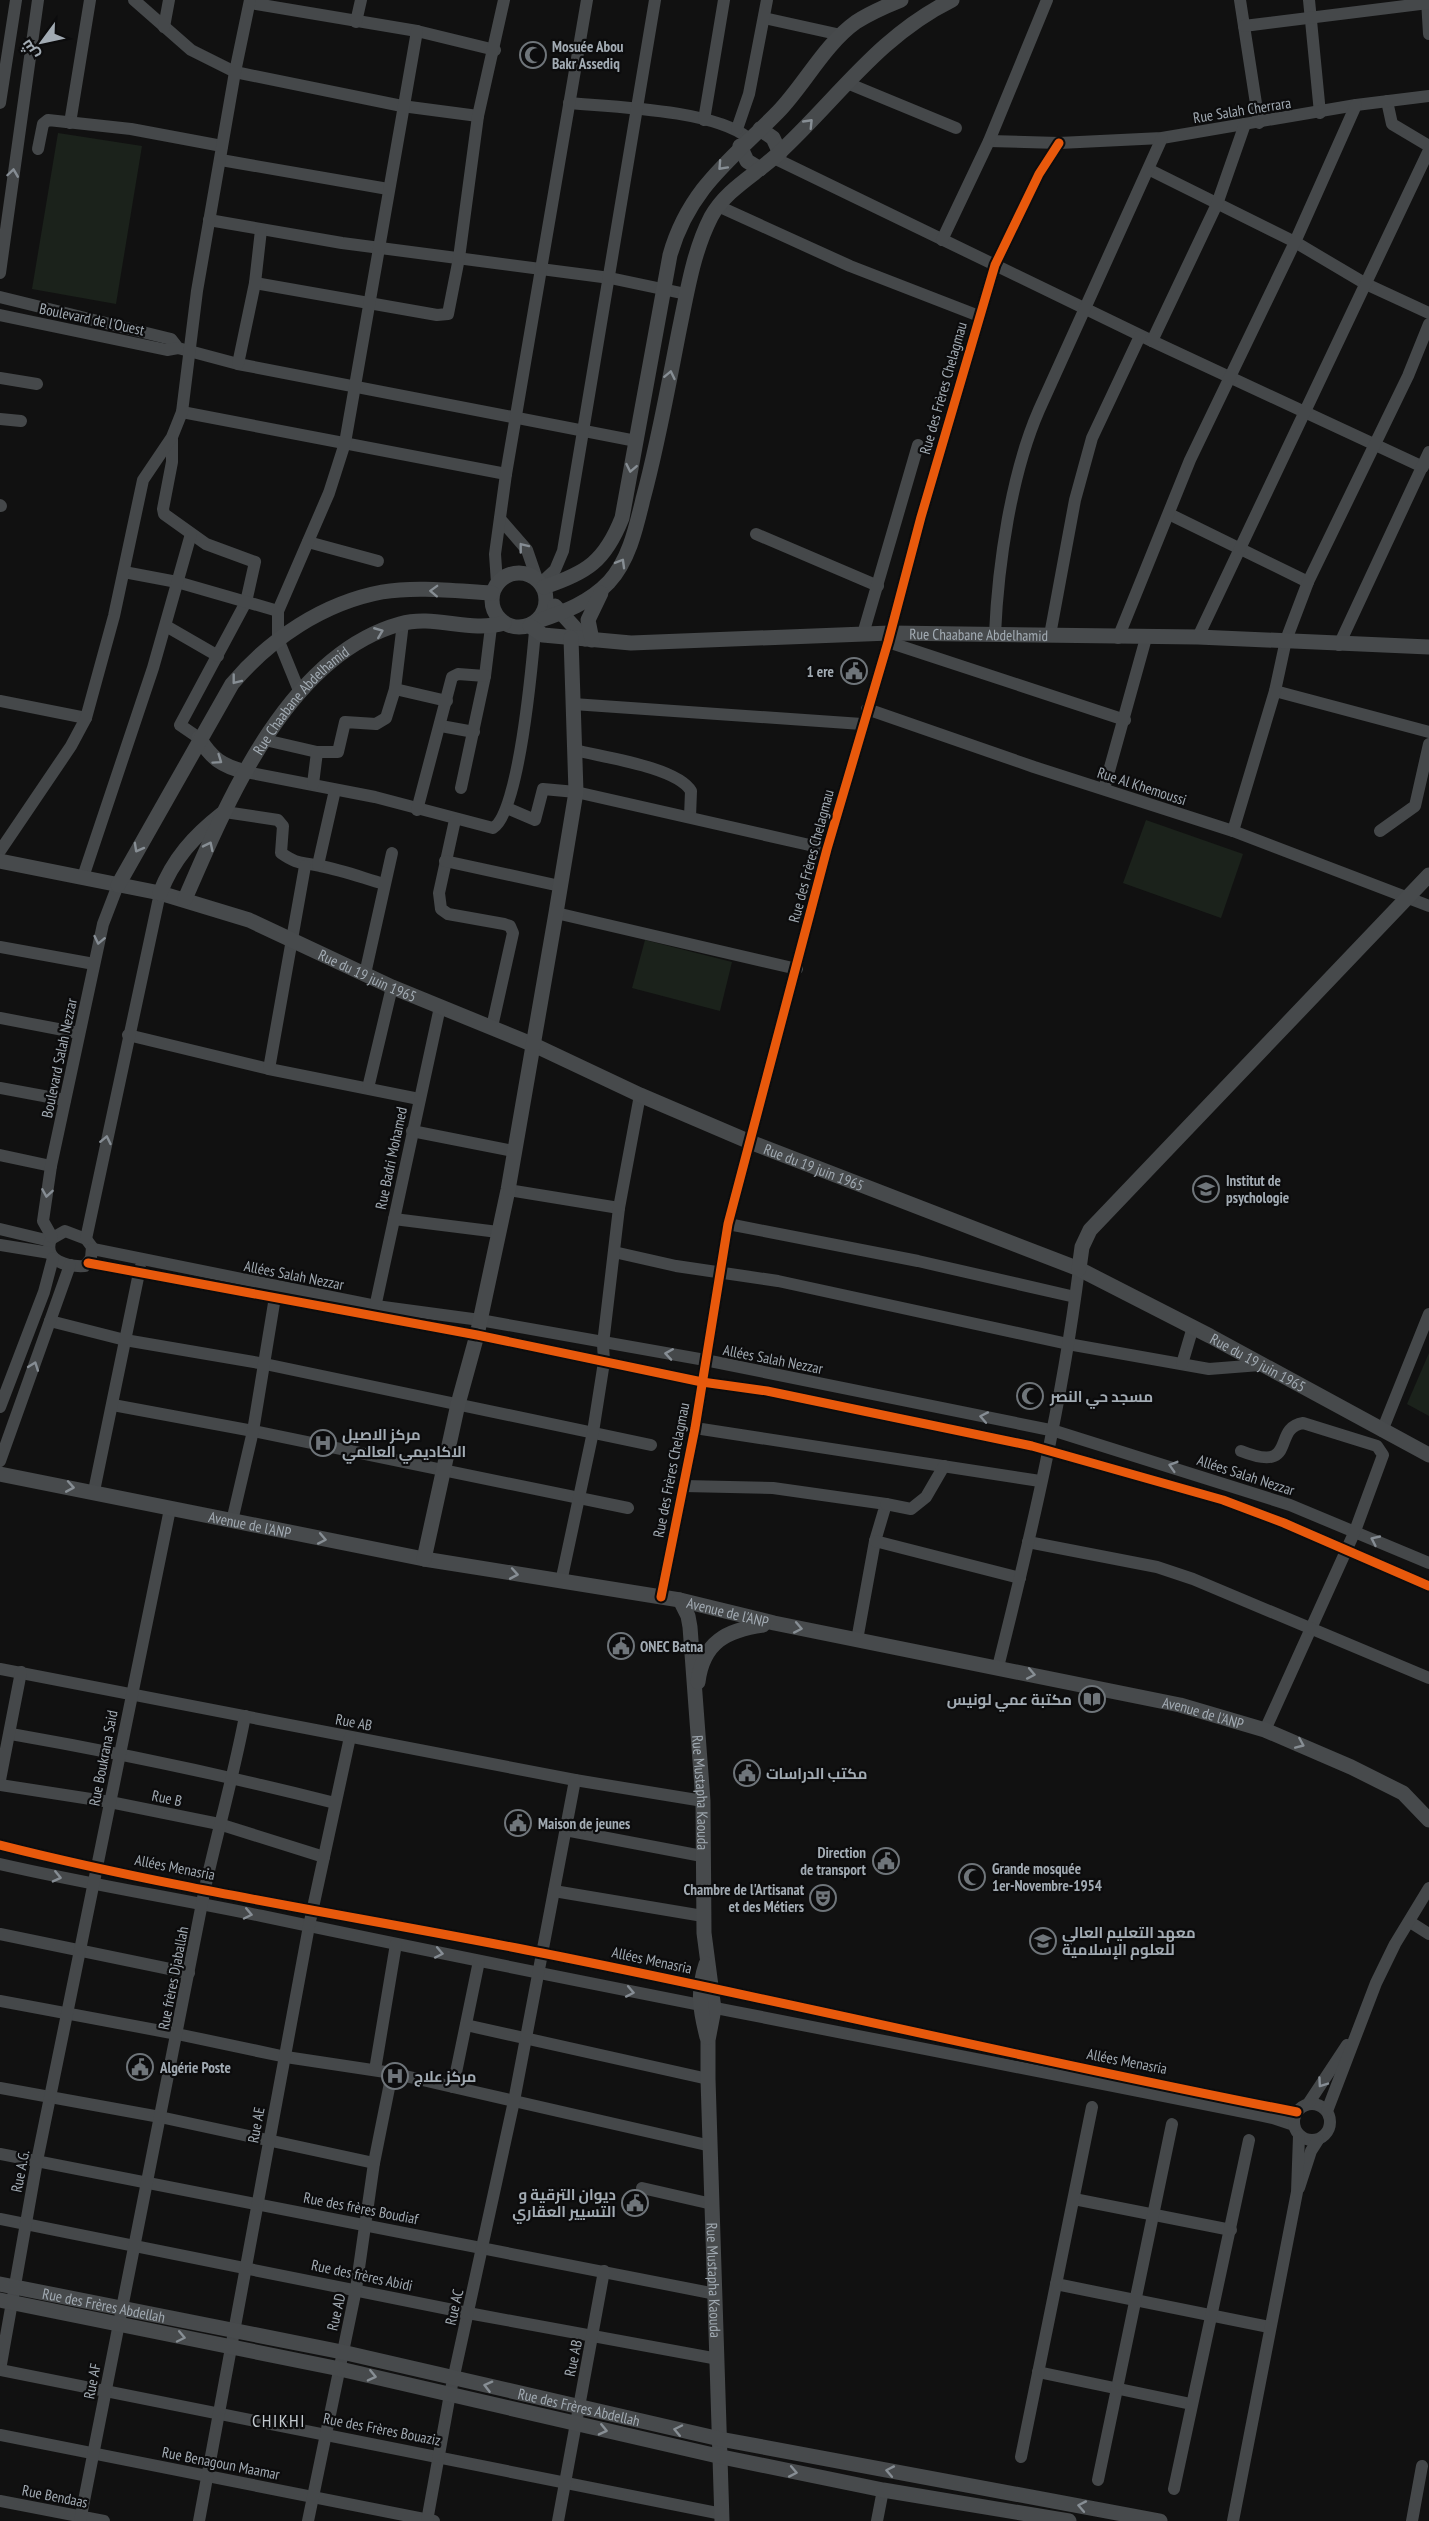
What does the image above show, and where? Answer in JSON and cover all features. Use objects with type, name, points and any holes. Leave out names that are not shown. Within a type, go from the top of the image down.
[{"type":"main road","points":[[542,586],[582,573],[599,560],[614,538],[622,518],[670,255],[684,217],[704,186],[746,136],[799,88],[841,35],[869,15],[901,0]]},
{"type":"main road","points":[[424,1559],[458,1404],[479,1328],[534,1045],[576,792],[573,704],[582,639],[603,588],[618,569],[633,539],[686,294],[705,232],[718,206],[777,156],[882,46],[911,23],[952,0]]},
{"type":"main road","points":[[746,136],[773,138],[777,156]]},
{"type":"main road","points":[[746,136],[747,161],[760,169]]},
{"type":"main road","points":[[582,639],[562,613],[542,586],[527,573],[505,576],[495,588],[492,604],[497,625],[521,628],[534,626],[562,613],[586,601],[603,588]]},
{"type":"main road","points":[[534,626],[546,606],[542,586]]},
{"type":"main road","points":[[118,885],[199,738],[232,684],[255,657],[278,639],[320,614],[355,599],[382,592],[407,590],[495,588]]},
{"type":"main road","name":"Rue Chaabane Abdelhamid","points":[[185,899],[225,812],[265,740],[300,693],[340,654],[360,640],[403,623],[497,625]]},
{"type":"main road","name":"Rue Chaabane Abdelhamid","points":[[534,626],[582,639],[664,644],[863,634],[889,638],[994,634],[1118,638],[1198,637],[1286,640],[1339,645],[1429,647]]},
{"type":"main road","points":[[199,738],[207,752],[220,764],[246,772]]},
{"type":"main road","points":[[160,892],[176,860],[190,842],[225,812]]},
{"type":"main road","name":"Rue du 19 juin 1965","points":[[0,861],[160,892],[239,917],[292,939],[392,987],[534,1045],[640,1095],[750,1142],[1078,1269],[1193,1326],[1260,1365],[1429,1455]]},
{"type":"main road","points":[[1078,1269],[1082,1247],[1090,1230],[1429,875]]},
{"type":"main road","name":"Avenue de l'ANP","points":[[0,1474],[94,1491],[170,1509],[424,1559],[680,1600],[774,1623],[1180,1705],[1265,1730],[1351,1767],[1403,1793],[1429,1820]]},
{"type":"main road","points":[[680,1600],[688,1616],[696,1694]]},
{"type":"main road","points":[[696,1694],[700,1669],[716,1642],[740,1628],[774,1623]]},
{"type":"main road","name":"Rue Mustapha Kaouda","points":[[696,1694],[703,1801],[703,1916],[722,2457],[722,2517]]},
{"type":"main road","points":[[1403,1793],[1429,1805]]},
{"type":"main road","name":"Rue des Frères Abdellah","points":[[6,2293],[120,2317],[230,2347],[340,2369],[722,2457],[883,2490],[1069,2521]]},
{"type":"main road","name":"Rue des Frères Abdellah","points":[[120,2317],[232,2331],[342,2352],[720,2439],[1160,2521]]},
{"type":"street","points":[[0,103],[16,0]]},
{"type":"street","points":[[0,273],[38,0]]},
{"type":"street","points":[[70,123],[90,0]]},
{"type":"street","points":[[134,0],[191,50],[235,72],[402,106],[478,116]]},
{"type":"street","points":[[164,27],[169,0]]},
{"type":"street","points":[[356,22],[361,0]]},
{"type":"street","points":[[255,283],[437,315],[448,314],[459,258],[478,116],[485,77],[495,50],[504,0]]},
{"type":"street","points":[[495,588],[495,554],[506,474],[587,0]]},
{"type":"street","points":[[500,519],[527,550],[542,586],[555,570],[563,551],[655,0]]},
{"type":"street","points":[[704,120],[724,0]]},
{"type":"street","points":[[569,103],[638,109],[704,120],[746,136],[749,94],[767,0]]},
{"type":"street","points":[[942,240],[989,141],[1047,0]]},
{"type":"street","points":[[1240,0],[1259,123]]},
{"type":"street","points":[[1309,0],[1320,113]]},
{"type":"street","points":[[0,851],[71,746],[86,718],[114,616],[143,480],[172,437],[182,412],[183,350],[250,2],[417,31],[495,50]]},
{"type":"street","points":[[1244,26],[1428,2],[1429,34]]},
{"type":"street","points":[[764,18],[841,35]]},
{"type":"street","points":[[300,693],[278,639],[278,611],[329,493],[345,443],[380,247],[402,106],[417,31]]},
{"type":"street","points":[[847,82],[956,128]]},
{"type":"street","name":"Rue Salah Cherrara","points":[[989,141],[1059,143],[1162,138],[1320,113],[1356,105],[1429,96]]},
{"type":"street","points":[[1198,637],[1429,148],[1392,124],[1387,101]]},
{"type":"street","points":[[1118,638],[1190,460],[1228,376],[1295,242],[1356,105]]},
{"type":"street","points":[[38,149],[44,122],[131,129],[222,146]]},
{"type":"street","points":[[1152,342],[1217,204],[1245,124]]},
{"type":"street","points":[[994,634],[1017,475],[1033,425],[1150,170],[1162,138]]},
{"type":"street","name":"Rue des Frères Chelagmau","points":[[661,1597],[695,1428],[718,1273],[728,1224],[827,849],[995,265],[1039,174],[1059,143]]},
{"type":"street","points":[[777,156],[942,240],[1152,342],[1423,467]]},
{"type":"street","points":[[221,160],[388,189]]},
{"type":"street","points":[[1150,170],[1295,242],[1366,284],[1429,313]]},
{"type":"street","points":[[718,206],[850,266],[979,316]]},
{"type":"street","points":[[209,220],[261,230],[610,278],[686,294]]},
{"type":"street","points":[[238,364],[255,283],[261,230]]},
{"type":"street","points":[[0,297],[171,339],[183,350],[238,364],[354,384],[636,441]]},
{"type":"street","name":"Boulevard de l'Ouest","points":[[0,315],[166,350],[183,350]]},
{"type":"street","points":[[1233,831],[1275,691],[1286,640],[1308,582],[1429,324]]},
{"type":"street","points":[[1050,635],[1075,500],[1092,438],[1140,336]]},
{"type":"street","points":[[0,378],[37,384]]},
{"type":"street","points":[[182,412],[506,474]]},
{"type":"street","points":[[0,419],[21,421]]},
{"type":"street","points":[[172,437],[172,462],[163,509],[170,520],[220,550],[254,561],[246,602],[180,725],[199,738]]},
{"type":"street","points":[[863,634],[918,444]]},
{"type":"street","points":[[1339,645],[1429,452]]},
{"type":"street","points":[[1169,514],[1238,550],[1308,582]]},
{"type":"street","points":[[82,877],[166,626],[191,534]]},
{"type":"street","points":[[756,534],[878,586]]},
{"type":"street","points":[[308,542],[378,561]]},
{"type":"street","points":[[124,572],[177,582],[278,611]]},
{"type":"street","points":[[265,740],[317,752],[338,752],[345,722],[372,724],[384,721],[395,689],[403,623]]},
{"type":"street","points":[[461,788],[497,625]]},
{"type":"street","points":[[166,626],[218,656]]},
{"type":"street","points":[[246,772],[375,797],[455,820],[493,828],[507,808],[527,716],[534,626]]},
{"type":"street","points":[[889,638],[1125,720]]},
{"type":"street","points":[[1104,789],[1146,638]]},
{"type":"street","points":[[417,810],[455,674],[485,676]]},
{"type":"street","points":[[395,689],[447,701]]},
{"type":"street","points":[[1275,691],[1429,732]]},
{"type":"street","points":[[0,701],[86,718]]},
{"type":"street","points":[[573,704],[862,724]]},
{"type":"street","name":"Rue Al Khemoussi","points":[[867,709],[1233,831],[1429,906]]},
{"type":"street","points":[[441,726],[474,732]]},
{"type":"street","points":[[1380,831],[1414,806],[1429,744]]},
{"type":"street","points":[[575,750],[664,772],[682,782],[691,791],[690,816]]},
{"type":"street","points":[[313,784],[317,752]]},
{"type":"street","points":[[507,808],[535,820],[543,789],[576,792],[690,816],[827,849]]},
{"type":"street","points":[[318,865],[335,790]]},
{"type":"street","points":[[225,812],[278,820],[283,826],[281,853],[305,866],[318,865],[384,884]]},
{"type":"street","points":[[455,820],[438,901],[441,909],[448,914],[504,924],[512,930],[511,949],[492,1027]]},
{"type":"street","points":[[364,974],[392,854]]},
{"type":"street","points":[[445,861],[560,886]]},
{"type":"street","points":[[269,1068],[305,866]]},
{"type":"street","name":"Boulevard Salah Nezzar","points":[[51,1247],[43,1221],[51,1166],[103,924],[118,885]]},
{"type":"street","points":[[88,1263],[89,1244],[128,1035],[160,892]]},
{"type":"street","points":[[556,913],[797,969]]},
{"type":"street","points":[[0,947],[94,964]]},
{"type":"street","points":[[368,1088],[392,987]]},
{"type":"street","name":"Rue Badri Mohamed","points":[[375,1311],[440,1007]]},
{"type":"street","points":[[0,1018],[79,1033]]},
{"type":"street","points":[[128,1035],[269,1068],[419,1099]]},
{"type":"street","points":[[0,1088],[65,1100]]},
{"type":"street","points":[[561,1582],[577,1498],[593,1432],[604,1362],[603,1344],[619,1208],[640,1095]]},
{"type":"street","points":[[412,1131],[513,1151]]},
{"type":"street","points":[[0,1155],[51,1166]]},
{"type":"street","points":[[507,1190],[619,1208]]},
{"type":"street","points":[[394,1219],[498,1232]]},
{"type":"street","points":[[728,1224],[918,1261],[1075,1297]]},
{"type":"street","points":[[0,1229],[51,1247],[70,1265],[81,1266],[88,1263],[140,1267],[275,1297],[375,1311]]},
{"type":"street","name":"Allées Salah Nezzar","points":[[51,1247],[65,1231],[140,1267],[375,1311],[705,1360],[1054,1431],[1210,1478],[1355,1531],[1429,1563]]},
{"type":"street","points":[[0,1245],[51,1247]]},
{"type":"street","points":[[0,1407],[44,1292],[51,1247]]},
{"type":"street","points":[[614,1252],[718,1273],[866,1298],[1068,1344],[1209,1369],[1260,1365]]},
{"type":"street","points":[[0,1461],[70,1265]]},
{"type":"street","points":[[94,1491],[140,1267]]},
{"type":"street","points":[[998,1667],[1020,1578],[1040,1481],[1050,1451],[1078,1269]]},
{"type":"street","points":[[232,1521],[253,1431],[275,1297]]},
{"type":"street","points":[[1382,1431],[1429,1314]]},
{"type":"street","points":[[50,1321],[125,1340],[265,1364],[651,1445]]},
{"type":"street","points":[[1182,1364],[1193,1326]]},
{"type":"street","points":[[479,1328],[604,1362],[702,1382],[767,1391],[1050,1451],[1223,1500],[1429,1586]]},
{"type":"street","points":[[10,1381],[25,1389]]},
{"type":"street","points":[[113,1406],[253,1431],[628,1508]]},
{"type":"street","points":[[1241,1450],[1263,1458],[1272,1458],[1278,1454],[1292,1430],[1303,1423],[1377,1446],[1383,1455],[1355,1531],[1265,1730]]},
{"type":"street","points":[[695,1428],[1040,1481]]},
{"type":"street","points":[[684,1486],[772,1488],[912,1509],[926,1497],[944,1466]]},
{"type":"street","points":[[857,1640],[875,1541],[886,1504]]},
{"type":"street","name":"Rue Boukrana Said","points":[[66,2014],[95,1886],[130,1695],[170,1509]]},
{"type":"street","points":[[875,1541],[1020,1578]]},
{"type":"street","points":[[1028,1542],[1157,1567],[1193,1579],[1429,1678]]},
{"type":"street","name":"Rue AB","points":[[0,1669],[575,1780],[703,1801]]},
{"type":"street","points":[[0,1780],[21,1672]]},
{"type":"street","name":"Rue frères Djaballah","points":[[135,2247],[205,1888],[219,1824],[234,1777],[244,1716]]},
{"type":"street","points":[[10,1734],[120,1753],[234,1777],[335,1803]]},
{"type":"street","name":"Rue AE","points":[[199,2521],[209,2475],[244,2266],[286,2058],[312,1910],[350,1737]]},
{"type":"street","name":"Rue AC","points":[[430,2520],[438,2455],[514,2102],[540,1952],[575,1780]]},
{"type":"street","name":"Rue B","points":[[0,1785],[110,1802],[219,1824],[324,1857]]},
{"type":"street","points":[[565,1830],[702,1856]]},
{"type":"street","name":"Allées Menasria","points":[[0,1845],[312,1910],[540,1952],[706,1987],[1047,2066],[1297,2112]]},
{"type":"street","points":[[0,1864],[95,1886],[203,1904],[707,2007],[1047,2066],[1273,2118],[1296,2130],[1306,2140],[1318,2140]]},
{"type":"street","points":[[1327,2111],[1358,2026],[1395,1944],[1426,1897],[1429,1888]]},
{"type":"street","points":[[554,1891],[703,1916]]},
{"type":"street","points":[[1410,1922],[1429,1934]]},
{"type":"street","points":[[0,1934],[189,1973]]},
{"type":"street","points":[[375,2070],[396,1944]]},
{"type":"street","points":[[453,2086],[479,1961]]},
{"type":"street","points":[[0,2001],[177,2034],[286,2058],[392,2073],[711,2146]]},
{"type":"street","name":"Rue A.G.","points":[[0,2370],[6,2293],[24,2224],[66,2014]]},
{"type":"street","points":[[466,2025],[708,2079]]},
{"type":"street","points":[[1297,2192],[1297,2112],[1308,2104],[1358,2026]]},
{"type":"street","name":"Rue AD","points":[[308,2521],[368,2225],[374,2163],[392,2073]]},
{"type":"street","points":[[0,2088],[160,2117],[374,2163]]},
{"type":"street","points":[[1233,2521],[1297,2192],[1311,2151],[1331,2124],[1327,2111],[1322,2106],[1308,2104]]},
{"type":"street","points":[[1021,2457],[1092,2107]]},
{"type":"street","points":[[1098,2480],[1172,2124]]},
{"type":"street","points":[[1174,2489],[1249,2140]]},
{"type":"street","name":"Rue des frères Boudiaf","points":[[0,2154],[148,2181],[716,2294]]},
{"type":"street","points":[[642,2188],[712,2204]]},
{"type":"street","points":[[1074,2199],[1231,2230]]},
{"type":"street","name":"Rue des frères Abidi","points":[[0,2219],[135,2247],[244,2266],[468,2313],[718,2359]]},
{"type":"street","name":"Rue AF","points":[[81,2519],[92,2454],[135,2247]]},
{"type":"street","name":"Rue AB","points":[[558,2521],[604,2271]]},
{"type":"street","points":[[1056,2284],[1269,2327]]},
{"type":"street","name":"Rue des Frères Bouaziz","points":[[0,2370],[438,2455],[722,2517]]},
{"type":"street","points":[[1038,2372],[1191,2404]]},
{"type":"street","name":"Rue Benagoun Maamar","points":[[0,2435],[430,2520]]},
{"type":"street","points":[[1412,2521],[1422,2466]]},
{"type":"street","points":[[877,2521],[883,2490]]},
{"type":"street","name":"Rue Bendaas","points":[[0,2502],[81,2519],[104,2521]]},
{"type":"shaded area","points":[[58,133],[142,146],[116,304],[32,289]]},
{"type":"shaded area","points":[[1146,820],[1243,854],[1221,918],[1123,883]]},
{"type":"shaded area","points":[[645,940],[732,962],[720,1011],[632,988]]},
{"type":"shaded area","points":[[1429,1353],[1429,1416],[1407,1404]]},
{"type":"cycle path","points":[[661,1597],[695,1428],[728,1224],[827,849],[995,265],[1039,174],[1059,143]]},
{"type":"cycle path","points":[[88,1263],[477,1335],[702,1382],[767,1391],[1032,1446],[1223,1500],[1284,1523],[1429,1586]]},
{"type":"cycle path","points":[[0,1845],[134,1876],[636,1972],[1108,2074],[1297,2112]]},
{"type":"place","name":"Mosuée Abou Bakr Assediq","points":[[533,55]]},
{"type":"place","name":"1 ere","points":[[854,671]]},
{"type":"place","name":"Institut de psychologie","points":[[1206,1189]]},
{"type":"place","name":"مسجد حي النصر","points":[[1030,1396]]},
{"type":"place","name":"مركز الاصيل الاكاديمي العالمي","points":[[323,1443]]},
{"type":"place","name":"ONEC Batna","points":[[621,1646]]},
{"type":"place","name":"مكتبة عمي لونيس","points":[[1092,1699]]},
{"type":"place","name":"مكتب الدراسات","points":[[747,1773]]},
{"type":"place","name":"Maison de jeunes","points":[[518,1823]]},
{"type":"place","name":"Direction de transport","points":[[886,1861]]},
{"type":"place","name":"Grande mosquée 1er-Novembre-1954","points":[[972,1877]]},
{"type":"place","name":"Chambre de l'Artisanat et des Métiers","points":[[823,1898]]},
{"type":"place","name":"معهد التعليم العالي للعلوم الإسلامية","points":[[1043,1941]]},
{"type":"place","name":"Algérie Poste","points":[[140,2067]]},
{"type":"place","name":"مركز علاج","points":[[395,2076]]},
{"type":"place","name":"ديوان الترقية و التسيير العقاري","points":[[635,2203]]},
{"type":"district","name":"CHIKHI","points":[[279,2420]]}]
